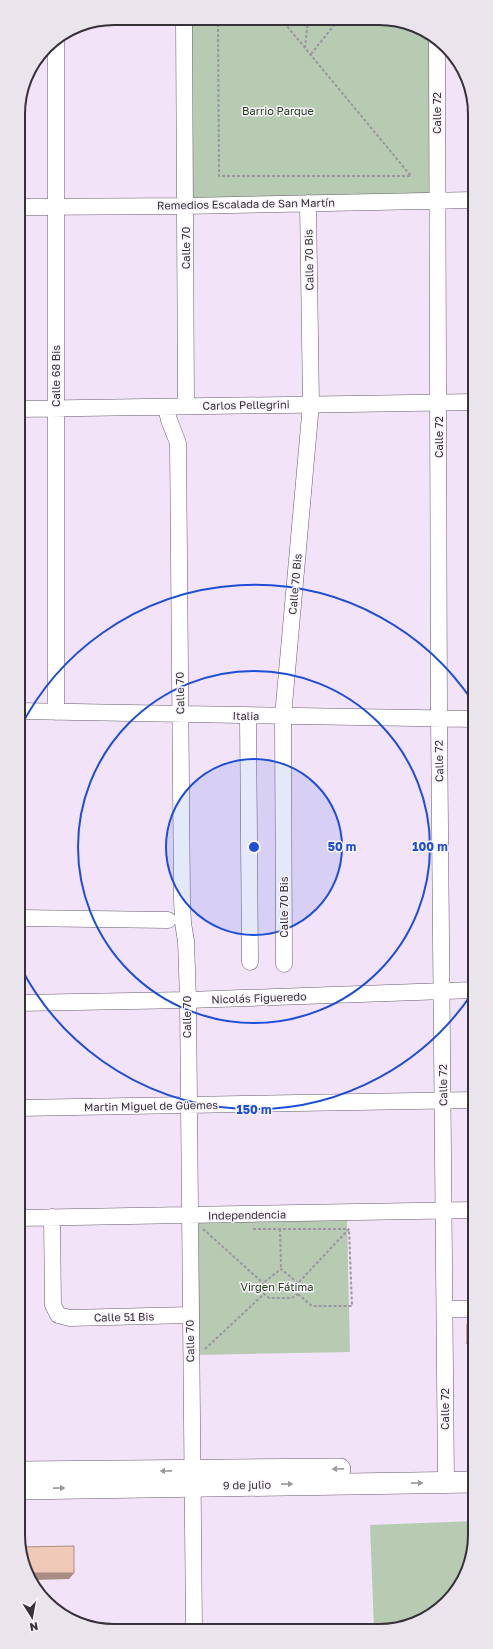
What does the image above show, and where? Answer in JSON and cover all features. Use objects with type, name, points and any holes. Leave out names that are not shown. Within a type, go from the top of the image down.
[{"type":"main road","name":"9 de julio","points":[[25,1472],[192,1478],[445,1475],[468,1470]]},
{"type":"main road","name":"9 de julio","points":[[445,1475],[468,1480]]},
{"type":"main road","name":"9 de julio","points":[[25,1489],[192,1478]]},
{"type":"street","name":"Calle 70","points":[[184,25],[186,406]]},
{"type":"street","name":"Calle 68 Bis","points":[[56,46],[56,712]]},
{"type":"street","name":"Calle 72","points":[[437,47],[439,719],[445,1309],[445,1475]]},
{"type":"street","name":"Remedios Escalada de San Martín","points":[[25,207],[186,206],[468,200]]},
{"type":"street","name":"Calle 70 Bis","points":[[284,964],[283,716],[311,404],[308,203]]},
{"type":"street","name":"Carlos Pellegrini","points":[[25,409],[468,402]]},
{"type":"street","name":"Calle 70","points":[[166,407],[169,420],[178,443],[182,900],[183,923],[186,941],[188,1000],[194,1624]]},
{"type":"street","name":"Italia","points":[[25,711],[468,719]]},
{"type":"street","points":[[248,716],[250,962]]},
{"type":"street","points":[[25,918],[168,920]]},
{"type":"street","name":"Nicolás Figueredo","points":[[25,1003],[188,1000],[468,990]]},
{"type":"street","name":"Martin Miguel de Güemes","points":[[25,1108],[468,1100]]},
{"type":"street","name":"Independencia","points":[[25,1218],[468,1210]]},
{"type":"street","name":"Calle 51 Bis","points":[[52,1217],[53,1305],[58,1315],[70,1318],[190,1315]]},
{"type":"street","points":[[445,1309],[468,1309]]},
{"type":"path","points":[[218,25],[219,176],[411,176],[286,25]]},
{"type":"path","points":[[307,25],[305,48],[310,54],[335,25]]},
{"type":"path","points":[[210,1229],[203,1229],[263,1283],[264,1294],[269,1298],[292,1298],[298,1294]]},
{"type":"path","points":[[249,1229],[349,1229]]},
{"type":"path","points":[[280,1229],[281,1269],[298,1283]]},
{"type":"path","points":[[349,1229],[352,1306],[312,1306],[298,1294],[298,1283],[349,1229]]},
{"type":"path","points":[[263,1283],[281,1269]]},
{"type":"path","points":[[204,1350],[264,1294]]},
{"type":"green space","name":"Barrio Parque","points":[[184,25],[385,25],[402,28],[413,32],[424,37],[437,47],[438,200],[186,206]]},
{"type":"green space","name":"Virgen Fátima","points":[[347,1219],[350,1352],[196,1355],[193,1220]]},
{"type":"green space","points":[[468,1521],[468,1541],[466,1553],[459,1575],[446,1594],[438,1602],[424,1612],[402,1621],[374,1624],[370,1525]]},
{"type":"building","points":[[74,1546],[74,1573],[33,1573],[26,1547]]}]
